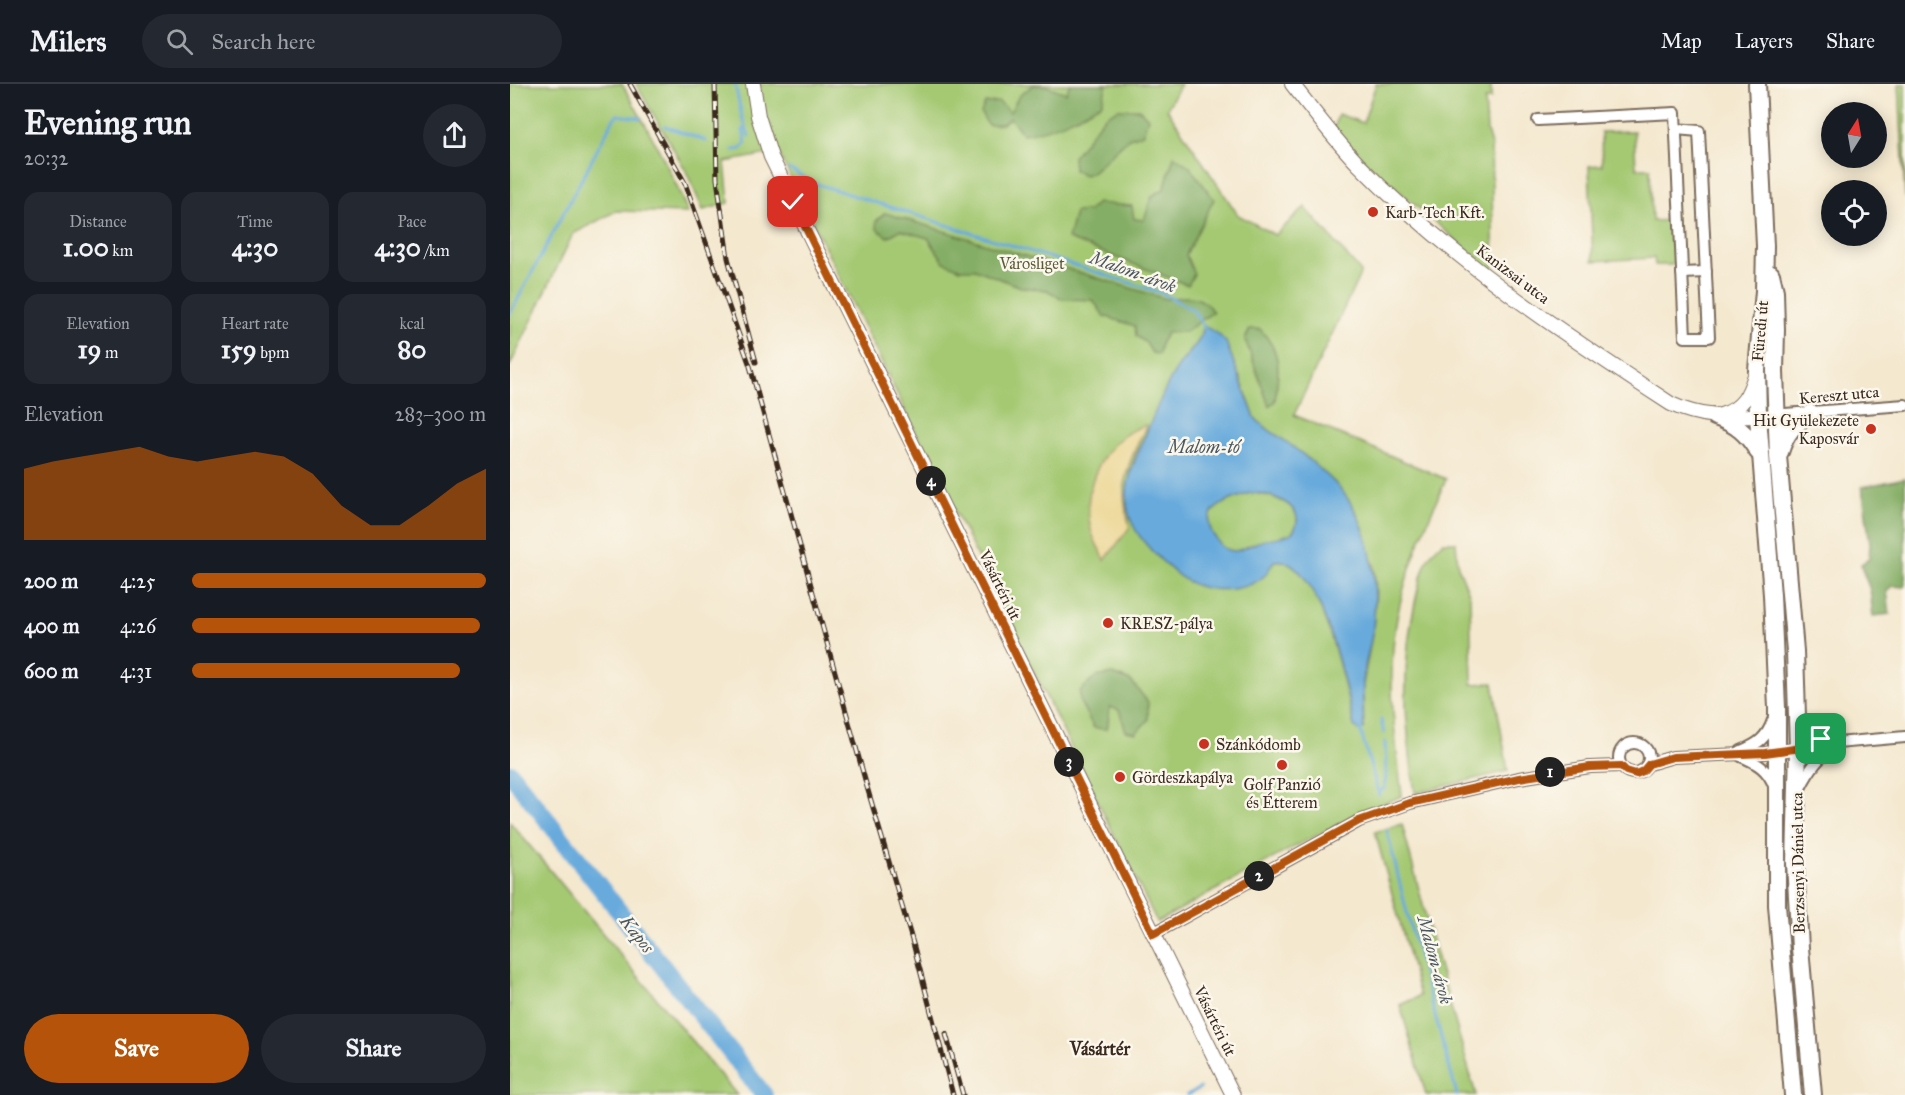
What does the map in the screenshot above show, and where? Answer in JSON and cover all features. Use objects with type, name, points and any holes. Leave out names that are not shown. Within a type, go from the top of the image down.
[{"type":"main road","name":"Füredi út","points":[[1756,84],[1765,246],[1764,291],[1757,370],[1758,416]]},
{"type":"main road","name":"Füredi út","points":[[1765,246],[1775,291],[1777,416]]},
{"type":"main road","points":[[1778,456],[1784,438],[1791,429],[1811,413]]},
{"type":"main road","name":"Berzsenyi Dániel utca","points":[[1758,416],[1772,596],[1777,708],[1777,905],[1793,1095]]},
{"type":"main road","name":"Berzsenyi Dániel utca","points":[[1777,416],[1797,707],[1796,863],[1799,938],[1813,1095]]},
{"type":"main road","points":[[1715,417],[1743,430],[1760,455]]},
{"type":"street","name":"Vásártéri út","points":[[753,84],[758,116],[771,157],[1233,1095]]},
{"type":"street","name":"Kanizsai utca","points":[[1293,84],[1359,165],[1407,210],[1475,267],[1592,353],[1671,404],[1689,412],[1715,417],[1758,416]]},
{"type":"street","points":[[1538,120],[1675,113],[1685,337],[1709,337],[1700,131],[1676,129]]},
{"type":"street","points":[[1682,273],[1706,272]]},
{"type":"street","points":[[1715,417],[1732,412],[1744,402],[1757,370]]},
{"type":"street","name":"Kereszt utca","points":[[1758,416],[1905,405]]},
{"type":"street","points":[[1797,707],[1810,733],[1821,739],[1837,743]]},
{"type":"street","points":[[1735,754],[1756,745],[1765,738],[1777,708]]},
{"type":"street","points":[[1649,758],[1765,753],[1905,737]]},
{"type":"street","points":[[1634,743],[1642,745],[1649,758],[1643,771],[1636,774],[1626,771],[1620,761],[1622,748],[1634,743]]},
{"type":"street","points":[[1797,794],[1809,771],[1821,755],[1837,743]]},
{"type":"street","points":[[1735,754],[1756,762],[1765,770],[1777,794]]},
{"type":"street","points":[[1153,934],[1359,821],[1410,803],[1519,778],[1620,761]]},
{"type":"green space","points":[[510,84],[622,84],[658,147],[688,213],[616,211],[573,234],[510,366]]},
{"type":"green space","name":"Városliget","points":[[636,84],[1181,84],[1167,109],[1238,215],[1275,235],[1305,207],[1361,272],[1294,415],[1446,479],[1411,565],[1397,618],[1392,684],[1402,796],[1308,839],[1157,922],[778,152],[725,162],[729,203],[703,210],[686,171]],"holes":[[[1201,338],[1240,377],[1255,418],[1304,455],[1335,483],[1374,565],[1376,593],[1373,629],[1363,685],[1364,728],[1354,726],[1328,627],[1317,600],[1304,578],[1290,564],[1274,561],[1264,576],[1256,581],[1230,589],[1129,474],[1136,453],[1180,364]]]},
{"type":"green space","points":[[1070,84],[1107,84],[1102,103],[1064,123],[1023,134],[1010,118],[1002,124],[988,125],[981,113],[985,103],[999,102],[1010,112],[1019,96],[1033,85],[1047,86],[1066,93]]},
{"type":"green space","points":[[1376,84],[1491,84],[1491,99],[1485,99],[1487,131],[1491,145],[1494,273],[1362,159],[1334,129],[1338,114],[1363,123]]},
{"type":"green space","points":[[1899,84],[1905,84],[1905,198]]},
{"type":"green space","points":[[1118,109],[1139,109],[1148,118],[1143,134],[1129,138],[1092,172],[1085,175],[1074,170],[1073,157],[1105,116]]},
{"type":"green space","points":[[1634,131],[1636,168],[1650,168],[1652,221],[1674,220],[1676,260],[1672,265],[1655,265],[1654,258],[1593,261],[1589,166],[1602,165],[1601,132]]},
{"type":"green space","points":[[1174,156],[1189,166],[1214,199],[1186,255],[1194,274],[1188,285],[1068,239],[1075,212],[1088,211],[1097,203],[1132,206],[1134,219],[1144,220],[1152,196],[1164,189]]},
{"type":"green space","points":[[885,213],[1166,299],[1192,297],[1203,301],[1213,312],[1185,332],[1167,333],[1161,342],[1159,354],[1152,353],[1146,343],[1136,336],[1135,326],[1104,316],[1093,300],[1062,299],[1047,290],[1021,287],[975,269],[960,269],[944,262],[928,238],[900,230],[888,237],[877,229],[876,221]]},
{"type":"green space","points":[[1250,329],[1260,329],[1273,346],[1278,362],[1275,401],[1269,406],[1245,339]]},
{"type":"green space","points":[[1905,478],[1905,587],[1892,586],[1887,591],[1890,614],[1873,616],[1870,590],[1861,564],[1869,559],[1870,543],[1862,487]]},
{"type":"green space","points":[[1250,493],[1275,498],[1291,507],[1296,514],[1297,521],[1294,530],[1287,536],[1256,543],[1235,551],[1224,548],[1214,536],[1210,518],[1213,512],[1225,502]]},
{"type":"green space","points":[[1443,542],[1456,542],[1458,566],[1470,596],[1472,684],[1493,683],[1508,771],[1415,793],[1407,719],[1408,648],[1422,574],[1427,560]]},
{"type":"green space","points":[[1112,674],[1131,681],[1148,702],[1148,720],[1136,733],[1126,731],[1119,710],[1110,707],[1107,729],[1094,728],[1080,702],[1080,691],[1096,677]]},
{"type":"green space","points":[[510,822],[737,1095],[510,1095]]},
{"type":"green space","points":[[1402,824],[1476,1095],[1426,1095],[1400,1005],[1420,996],[1375,832]]},
{"type":"sand","points":[[1146,425],[1125,480],[1124,498],[1130,527],[1105,560],[1095,542],[1088,514],[1092,482],[1098,467],[1118,441]]},
{"type":"water","name":"Malom-tó","points":[[1204,326],[1217,333],[1226,342],[1255,418],[1334,482],[1357,513],[1370,550],[1375,589],[1372,635],[1363,682],[1364,728],[1360,732],[1354,726],[1337,657],[1317,600],[1305,578],[1290,564],[1274,561],[1267,573],[1259,580],[1240,588],[1225,590],[1202,587],[1179,576],[1165,564],[1139,535],[1131,521],[1127,506],[1127,492],[1134,462],[1166,388],[1203,332]],"holes":[[[1250,493],[1275,498],[1291,507],[1296,514],[1297,521],[1294,530],[1288,535],[1263,540],[1235,551],[1224,548],[1214,536],[1210,526],[1213,512],[1225,502]]]},
{"type":"waterway","points":[[735,84],[742,117],[749,136]]},
{"type":"waterway","points":[[510,314],[613,120],[617,115],[640,118]]},
{"type":"waterway","points":[[665,126],[706,141]]},
{"type":"waterway","points":[[733,150],[741,149],[746,143],[743,130],[746,129]]},
{"type":"waterway","name":"Malom-árok","points":[[789,169],[814,183],[1162,293],[1193,310],[1205,329]]},
{"type":"waterway","points":[[1381,720],[1384,733]]},
{"type":"waterway","name":"Malom-árok","points":[[1360,729],[1379,795]]},
{"type":"waterway","points":[[1379,791],[1384,789],[1386,774],[1385,742]]},
{"type":"waterway","name":"Kapos","points":[[510,773],[764,1095]]},
{"type":"waterway","name":"Malom-árok","points":[[1387,831],[1457,1095]]},
{"type":"waterway","points":[[1187,1095],[1200,1088]]},
{"type":"railway","points":[[630,84],[685,183],[750,366],[914,947],[953,1095]]},
{"type":"railway","points":[[715,84],[717,179],[728,258],[756,362]]},
{"type":"railway","points":[[946,1034],[963,1095]]},
{"type":"place","name":"Karb-Tech Kft.","points":[[1373,212]]},
{"type":"place","name":"Hit Gyülekezete Kaposvár","points":[[1871,429]]},
{"type":"place","name":"KRESZ-pálya","points":[[1108,623]]},
{"type":"place","name":"Szánkódomb","points":[[1204,744]]},
{"type":"place","name":"Golf Panzió és Étterem","points":[[1282,765]]},
{"type":"place","name":"Gördeszkapálya","points":[[1120,777]]},
{"type":"district","name":"Vásártér","points":[[1100,1049]]},
{"type":"route","points":[[793,202],[1153,934],[1359,821],[1410,803],[1563,770],[1621,766],[1626,771],[1636,774],[1647,768],[1649,764],[1673,757],[1765,753],[1837,743],[1821,739]]}]
